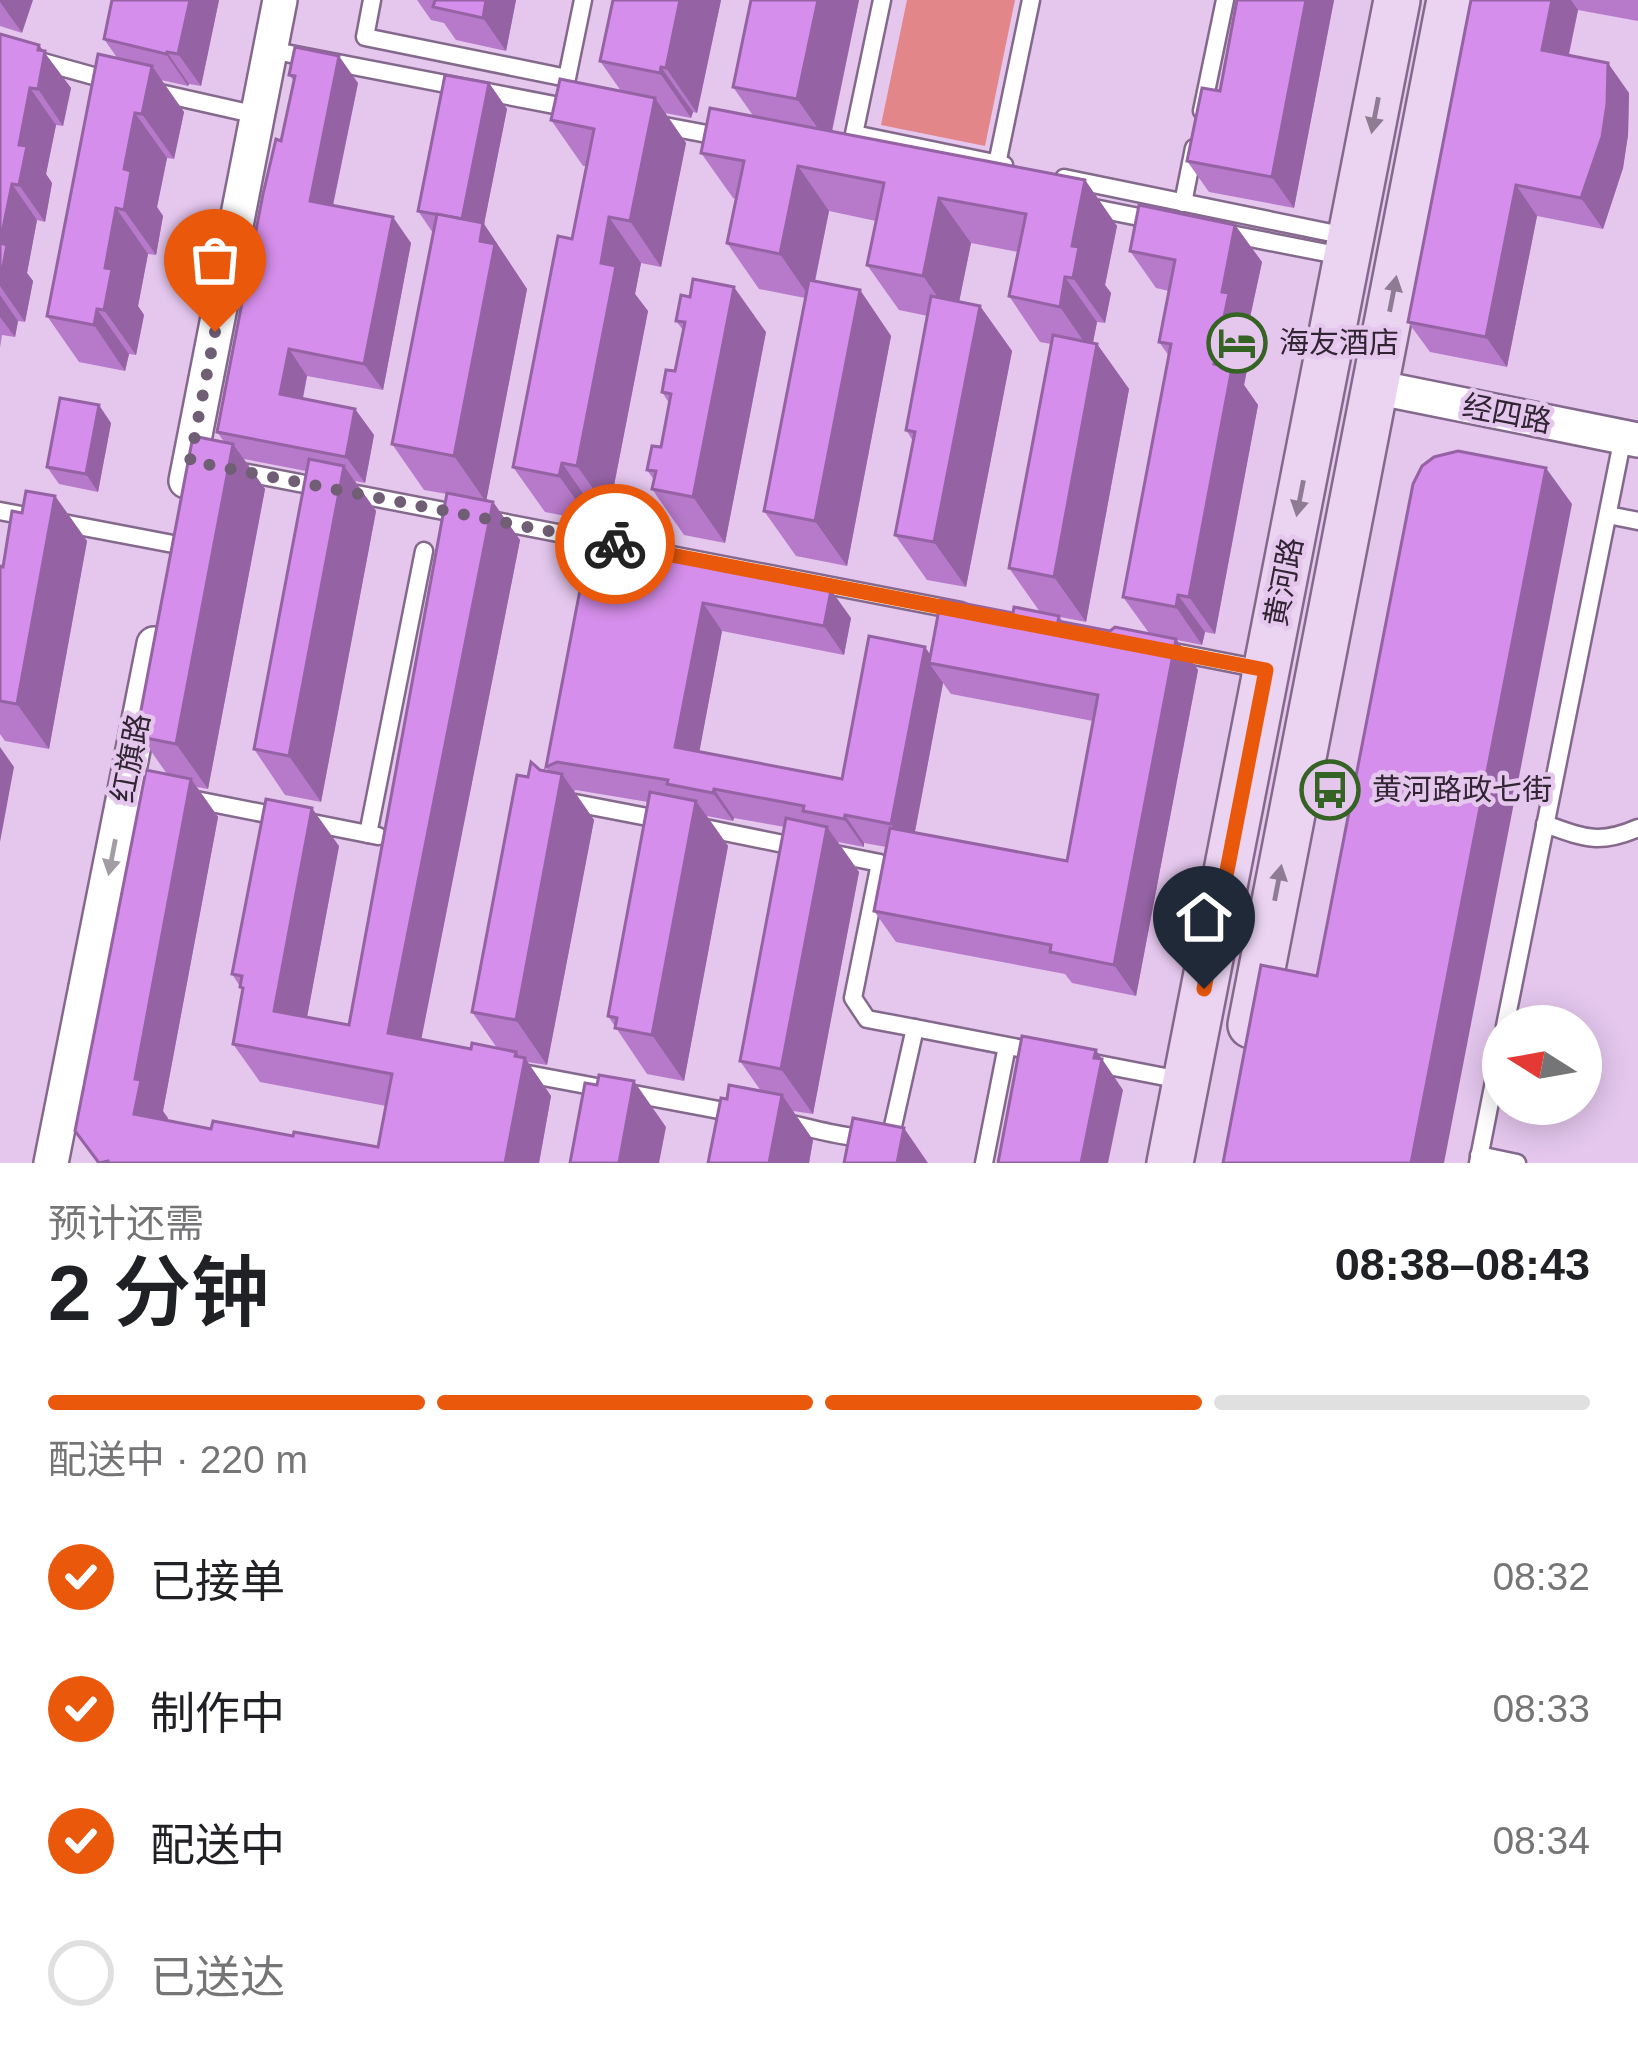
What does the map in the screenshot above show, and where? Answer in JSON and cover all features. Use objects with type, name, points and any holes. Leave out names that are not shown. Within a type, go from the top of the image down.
[{"type":"main road","name":"黄河路","points":[[1170,1163],[1397,0]]},
{"type":"main road","name":"黄河路","points":[[1242,1069],[1450,0]]},
{"type":"street","points":[[175,534],[280,0]]},
{"type":"street","name":"经四路","points":[[1375,387],[1634,436]]},
{"type":"street","name":"红旗路","points":[[51,1163],[137,788],[160,610]]},
{"type":"lane","points":[[372,0],[364,37],[567,78],[583,0]]},
{"type":"lane","points":[[882,0],[854,134],[1020,169]]},
{"type":"lane","points":[[997,164],[1031,0]]},
{"type":"lane","points":[[1183,203],[1225,0]]},
{"type":"lane","points":[[0,50],[257,115]]},
{"type":"lane","points":[[270,50],[598,113]]},
{"type":"lane","points":[[645,122],[739,140]]},
{"type":"lane","points":[[1044,173],[1350,247]]},
{"type":"lane","points":[[1066,203],[1184,225]]},
{"type":"lane","points":[[1207,230],[1350,247]]},
{"type":"lane","points":[[1509,1005],[1608,514],[1634,436]]},
{"type":"lane","points":[[190,461],[986,616]]},
{"type":"lane","points":[[0,511],[175,534]]},
{"type":"lane","points":[[1608,514],[1638,521]]},
{"type":"lane","points":[[368,834],[424,551]]},
{"type":"lane","points":[[1149,647],[1266,670]]},
{"type":"lane","points":[[170,794],[396,839]]},
{"type":"lane","points":[[574,803],[880,862],[854,998],[867,1018],[1052,1054]]},
{"type":"lane","points":[[1545,824],[1579,836],[1612,840],[1638,828]]},
{"type":"lane","points":[[505,1070],[886,1138],[892,1135],[915,1028]]},
{"type":"lane","points":[[984,1163],[1007,1046]]},
{"type":"lane","points":[[1074,1059],[1186,1081]]},
{"type":"lane","points":[[1485,1125],[1478,1159],[1517,1163]]},
{"type":"shaded area","points":[[907,0],[1015,0],[985,146],[881,125]]},
{"type":"building","points":[[112,0],[190,0],[178,54],[104,39]]},
{"type":"building","points":[[435,0],[486,0],[483,18],[433,7]]},
{"type":"building","points":[[613,0],[680,0],[666,68],[661,67],[660,73],[600,61]]},
{"type":"building","points":[[751,0],[818,0],[797,99],[733,87]]},
{"type":"building","points":[[1237,0],[1306,0],[1272,177],[1187,161],[1202,88],[1220,91]]},
{"type":"building","points":[[1471,0],[1552,0],[1542,50],[1608,63],[1602,137],[1581,198],[1516,185],[1486,337],[1408,322]]},
{"type":"building","points":[[0,34],[45,51],[38,89],[30,88],[19,145],[27,146],[19,185],[12,184],[0,243]]},
{"type":"building","points":[[295,47],[339,56],[310,201],[393,217],[364,364],[289,349],[280,394],[355,409],[346,457],[217,432],[263,194],[295,76],[289,75]]},
{"type":"building","points":[[98,54],[152,66],[142,114],[135,113],[124,169],[131,171],[124,210],[116,208],[105,268],[112,269],[104,310],[97,309],[94,325],[47,316]]},
{"type":"building","points":[[445,75],[489,83],[462,219],[418,211]]},
{"type":"building","points":[[560,79],[655,98],[630,221],[609,217],[601,263],[616,266],[577,466],[562,463],[559,476],[513,467],[558,236],[572,239],[594,129],[551,120]]},
{"type":"building","points":[[710,108],[1085,180],[1072,246],[1079,247],[1073,278],[1065,277],[1060,307],[1009,296],[1026,214],[939,198],[923,276],[867,265],[884,183],[798,166],[780,254],[727,243],[744,161],[701,153]]},
{"type":"building","points":[[1139,205],[1235,225],[1222,292],[1229,293],[1214,364],[1232,368],[1189,597],[1178,595],[1176,607],[1123,597],[1171,344],[1159,342],[1175,260],[1130,251]]},
{"type":"building","points":[[437,214],[483,223],[480,241],[495,244],[454,456],[392,444]]},
{"type":"building","points":[[0,243],[7,245],[0,283]]},
{"type":"building","points":[[693,279],[734,287],[693,497],[652,489],[656,471],[647,470],[652,446],[661,447],[671,394],[662,392],[666,370],[675,371],[685,322],[676,321],[681,295],[690,297]]},
{"type":"building","points":[[809,280],[860,290],[815,521],[764,511]]},
{"type":"building","points":[[931,296],[980,306],[934,542],[895,535],[915,432],[906,430]]},
{"type":"building","points":[[1053,335],[1097,344],[1054,577],[1009,568]]},
{"type":"building","points":[[60,398],[99,405],[86,474],[47,467]]},
{"type":"building","points":[[193,436],[233,444],[176,744],[146,738],[147,733],[137,731]]},
{"type":"building","points":[[1458,451],[1546,468],[1411,1163],[1223,1163],[1261,965],[1317,976],[1413,484],[1422,466],[1434,457]]},
{"type":"building","points":[[309,459],[344,466],[289,756],[254,749]]},
{"type":"building","points":[[26,491],[55,496],[17,704],[0,701],[0,566],[12,511],[22,513]]},
{"type":"building","points":[[447,493],[493,502],[388,1033],[471,1049],[472,1043],[525,1058],[505,1163],[99,1163],[75,1131],[146,770],[191,779],[135,1079],[141,1080],[134,1114],[211,1129],[213,1121],[378,1147],[392,1074],[233,1044],[243,988],[242,976],[232,974],[266,799],[312,808],[274,1011],[349,1025]]},
{"type":"building","points":[[589,543],[831,590],[824,626],[703,603],[675,747],[842,779],[869,636],[925,647],[891,824],[803,811],[804,806],[714,789],[713,793],[667,784],[668,780],[557,762],[546,767]]},
{"type":"building","points":[[941,599],[1013,613],[1014,607],[1059,616],[1058,621],[1176,639],[1114,965],[1050,952],[1051,945],[874,911],[890,828],[1067,861],[1098,695],[929,663]]},
{"type":"building","points":[[531,762],[540,770],[562,774],[516,1020],[472,1012],[517,775],[528,777]]},
{"type":"building","points":[[650,792],[696,801],[652,1035],[615,1028],[617,1018],[608,1016]]},
{"type":"building","points":[[786,818],[827,827],[781,1069],[740,1061]]},
{"type":"building","points":[[1022,1036],[1096,1050],[1094,1058],[1102,1059],[1081,1163],[998,1163]]},
{"type":"building","points":[[599,1075],[634,1081],[619,1163],[570,1163],[585,1083],[597,1085]]},
{"type":"building","points":[[729,1085],[782,1095],[769,1163],[708,1163],[721,1098],[727,1099]]},
{"type":"building","points":[[853,1118],[904,1128],[897,1163],[844,1163]]},
{"type":"way so far","points":[[215,332],[190,461],[615,544]]},
{"type":"place","name":"海友酒店","points":[[1237,343]]},
{"type":"place","name":"黄河路政七街","points":[[1330,790]]},
{"type":"route","points":[[615,544],[1266,670],[1204,989]]}]
